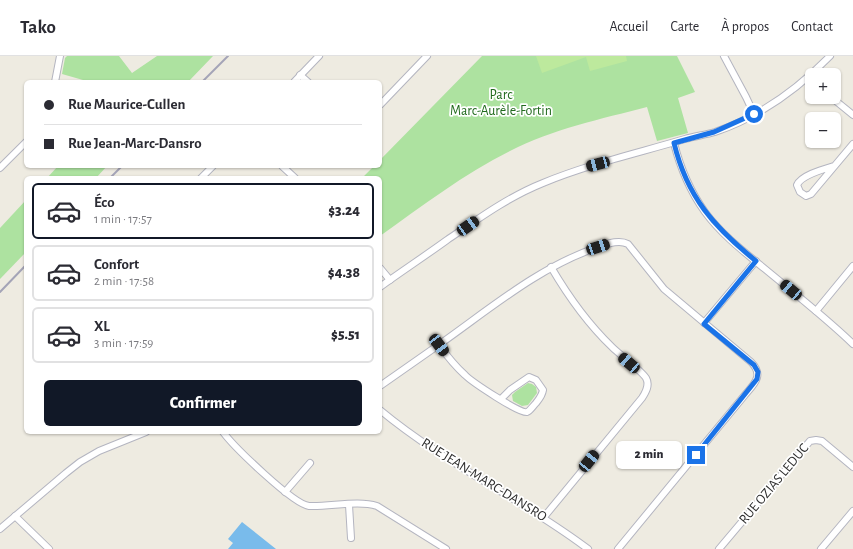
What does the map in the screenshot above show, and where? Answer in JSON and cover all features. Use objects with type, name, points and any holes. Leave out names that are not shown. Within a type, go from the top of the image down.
[{"type":"street","points":[[55,80],[60,56]]},
{"type":"street","points":[[296,80],[318,56]]},
{"type":"street","points":[[382,103],[427,56]]},
{"type":"street","points":[[724,56],[754,114]]},
{"type":"street","points":[[820,68],[830,56]]},
{"type":"street","points":[[300,75],[306,80]]},
{"type":"street","points":[[382,286],[475,220],[527,190],[570,173],[714,132],[754,114],[805,82]]},
{"type":"street","points":[[840,104],[853,115]]},
{"type":"street","points":[[674,143],[685,176],[702,207],[725,235],[853,344]]},
{"type":"street","points":[[0,168],[24,144]]},
{"type":"street","points":[[834,166],[800,180],[797,185],[800,192],[804,196],[810,195],[853,144]]},
{"type":"street","points":[[203,176],[211,168]]},
{"type":"street","points":[[284,168],[293,176]]},
{"type":"street","points":[[382,385],[518,287],[551,267],[578,254],[595,248],[616,242],[626,242],[664,289],[754,365],[758,372],[757,379],[618,549]]},
{"type":"street","points":[[704,324],[756,261]]},
{"type":"street","points":[[816,311],[853,266]]},
{"type":"street","points":[[544,517],[642,398],[648,384],[645,376],[613,348],[590,323],[551,267]]},
{"type":"street","points":[[382,270],[390,280]]},
{"type":"street","points":[[439,345],[466,376],[501,399],[519,410],[528,412],[541,397],[542,390],[536,380],[529,377],[507,392],[501,399]]},
{"type":"street","name":"RUE JEAN-MARC-DANSRO","points":[[382,412],[418,440],[544,517],[588,549]]},
{"type":"street","points":[[0,529],[80,462],[99,451],[141,434]]},
{"type":"street","points":[[225,434],[236,447],[297,502],[308,506],[370,504],[377,506],[446,549]]},
{"type":"street","name":"RUE OZIAS LEDUC","points":[[719,549],[810,441],[816,440],[822,442],[853,467]]},
{"type":"street","points":[[285,492],[310,463]]},
{"type":"street","points":[[349,505],[350,538]]},
{"type":"street","points":[[821,549],[853,510]]},
{"type":"street","points":[[15,516],[49,549]]},
{"type":"green space","points":[[67,56],[119,56],[132,73],[157,56],[213,56],[190,80],[83,80],[62,74],[65,58]]},
{"type":"green space","name":"Parc Marc-Aurèle-Fortin","points":[[482,56],[677,56],[695,92],[678,98],[688,133],[657,141],[647,107],[595,120],[560,131],[526,143],[493,160],[444,191],[382,235],[382,176],[364,176],[372,168],[382,168],[382,158]]},
{"type":"green space","points":[[536,56],[626,56],[627,61],[590,71],[586,57],[542,73]]},
{"type":"green space","points":[[56,168],[105,168],[98,176],[49,176]]},
{"type":"green space","points":[[24,202],[24,254],[0,279],[0,228]]},
{"type":"green space","points":[[528,383],[536,387],[537,393],[528,405],[522,406],[513,401],[512,395]]},
{"type":"water","points":[[242,522],[276,549],[228,549],[233,543],[228,539]]},
{"type":"railway","points":[[204,80],[228,56]]},
{"type":"railway","points":[[112,176],[120,168]]},
{"type":"railway","points":[[0,292],[24,267]]},
{"type":"route","points":[[696,455],[757,379],[758,372],[754,365],[704,324],[756,261],[725,235],[702,207],[685,176],[674,143],[714,132],[754,114]]}]
